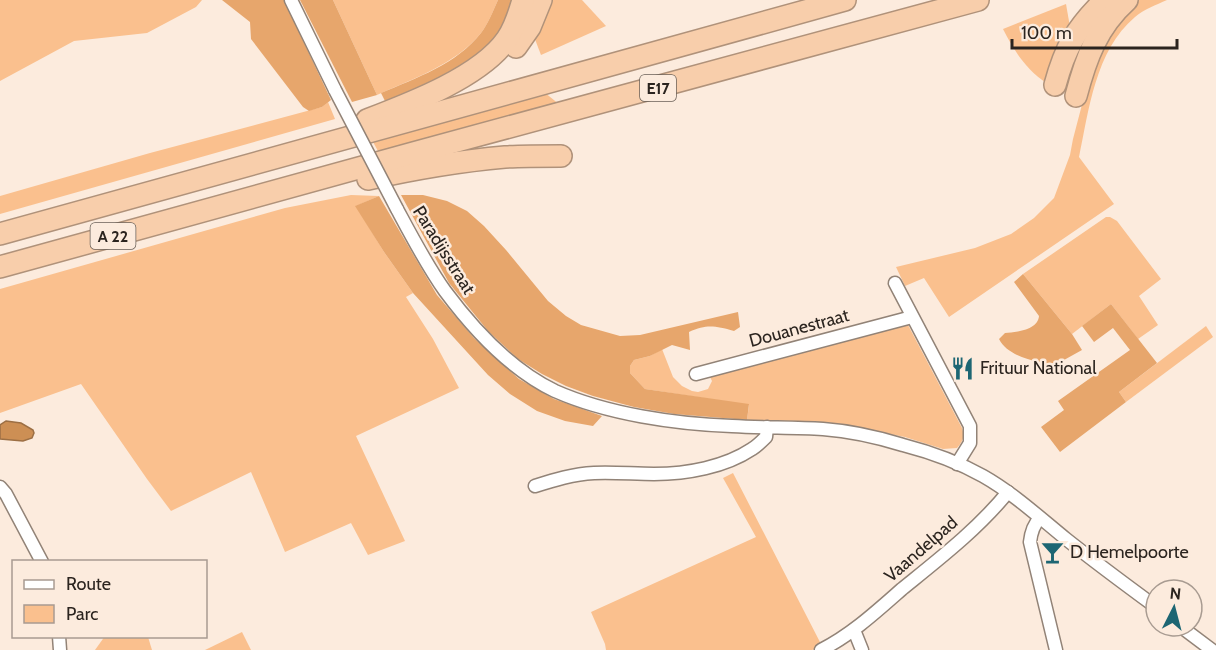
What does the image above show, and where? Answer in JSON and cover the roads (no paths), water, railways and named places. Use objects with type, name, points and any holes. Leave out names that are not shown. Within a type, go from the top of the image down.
[{"type":"highway","points":[[347,128],[400,107],[462,78],[492,57],[507,39],[518,19],[523,0]]},
{"type":"highway","points":[[251,165],[312,138],[402,114],[471,82],[499,64],[517,46],[530,27],[541,0]]},
{"type":"highway","name":"E17","points":[[318,147],[844,0]]},
{"type":"highway","name":"E17","points":[[337,174],[978,0]]},
{"type":"highway","points":[[1055,85],[1062,60],[1075,33],[1105,0]]},
{"type":"highway","points":[[1076,96],[1094,43],[1108,20],[1127,0]]},
{"type":"highway","name":"A 22","points":[[0,234],[318,147]]},
{"type":"highway","points":[[226,205],[266,203],[393,174],[455,163],[506,157],[561,156]]},
{"type":"highway","name":"A 22","points":[[0,267],[337,174]]},
{"type":"street","name":"Paradijsstraat","points":[[291,0],[335,90],[418,247],[446,291],[492,345],[529,375],[554,390],[578,400],[661,420],[824,429],[870,436],[904,445],[957,464],[1008,492],[1144,599]]},
{"type":"street","points":[[895,283],[970,426],[970,443],[957,464]]},
{"type":"street","name":"Douanestraat","points":[[696,374],[912,317]]},
{"type":"street","points":[[535,486],[571,475],[614,472],[681,473],[703,468],[725,462],[753,448],[766,437],[767,427]]},
{"type":"street","points":[[0,487],[41,560]]},
{"type":"street","name":"Vaandelpad","points":[[821,650],[854,630],[973,528],[1008,492]]},
{"type":"street","points":[[1040,518],[1031,532],[1030,542],[1056,650]]},
{"type":"street","points":[[854,630],[862,650]]},
{"type":"street","points":[[1196,638],[1212,650]]},
{"type":"place","name":"Frituur National","points":[[962,368]]},
{"type":"place","name":"D Hemelpoorte","points":[[1052,552]]}]
